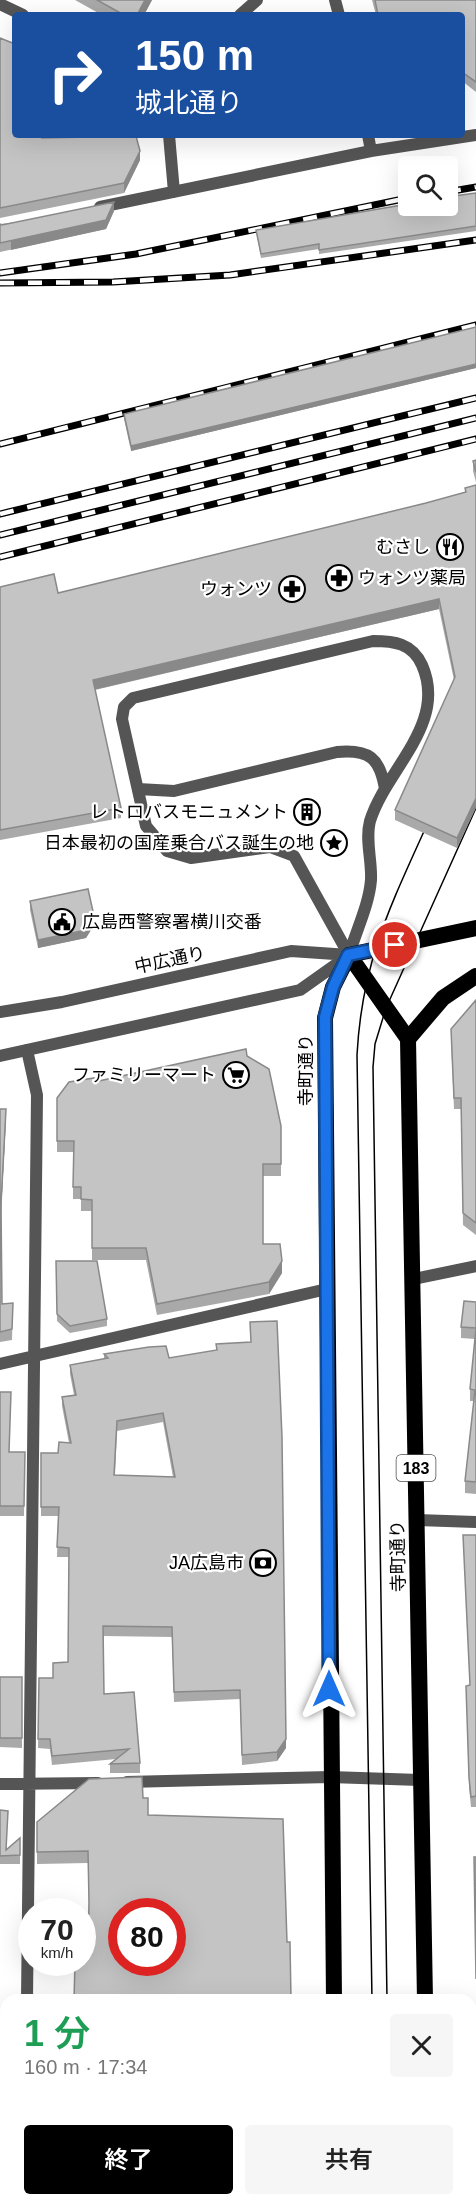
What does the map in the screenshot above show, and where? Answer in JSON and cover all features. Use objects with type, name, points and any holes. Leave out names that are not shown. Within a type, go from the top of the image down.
[{"type":"highway","points":[[476,928],[348,955],[408,1039],[442,998],[476,976]]},
{"type":"highway","name":"寺町通り","points":[[334,1994],[330,1777],[325,1017],[333,987],[348,955]]},
{"type":"highway","name":"寺町通り","points":[[408,1039],[425,1994]]},
{"type":"street","points":[[243,12],[257,0]]},
{"type":"street","points":[[2,3],[18,12]]},
{"type":"street","points":[[169,138],[174,192]]},
{"type":"street","points":[[369,138],[371,151]]},
{"type":"street","points":[[81,210],[371,151],[456,138]]},
{"type":"street","points":[[0,1056],[300,990],[348,955],[370,892],[369,826],[385,789],[411,748],[422,724],[427,703],[426,680],[420,661],[409,647],[394,641],[373,641],[133,698],[124,707],[122,720],[146,826],[167,851],[191,858],[270,847],[294,856],[348,955]]},
{"type":"street","points":[[138,789],[174,791],[338,752],[355,750],[370,755],[377,763],[383,774],[385,789]]},
{"type":"street","name":"中広通り","points":[[0,1012],[62,1002],[291,951],[348,955]]},
{"type":"street","points":[[27,1050],[37,1095],[27,1994]]},
{"type":"street","points":[[414,1279],[476,1266]]},
{"type":"street","points":[[0,1364],[327,1289]]},
{"type":"street","points":[[417,1520],[476,1522]]},
{"type":"street","points":[[0,1784],[330,1777],[420,1780]]},
{"type":"building","points":[[97,0],[145,0],[139,12],[119,12]]},
{"type":"building","points":[[375,0],[476,0],[476,82],[465,74],[465,12],[377,12]]},
{"type":"building","points":[[0,38],[12,43],[12,138],[137,138],[140,151],[124,183],[0,208]]},
{"type":"building","points":[[476,193],[476,226],[319,250],[319,244],[261,254],[256,230],[398,206],[398,216],[458,216],[458,195]]},
{"type":"building","points":[[114,202],[106,220],[0,243],[0,224]]},
{"type":"building","points":[[476,327],[476,364],[131,446],[124,414]]},
{"type":"building","points":[[476,485],[476,798],[457,838],[395,810],[455,677],[439,599],[93,680],[121,808],[0,830],[0,587],[54,574],[58,593],[426,503],[466,492],[465,488]]},
{"type":"building","points":[[88,889],[94,916],[86,930],[38,940],[30,901]]},
{"type":"building","points":[[476,1000],[476,1223],[463,1213],[461,1098],[454,1098],[451,1029]]},
{"type":"building","points":[[246,1049],[247,1056],[269,1069],[281,1126],[281,1164],[263,1164],[263,1244],[280,1244],[282,1261],[269,1282],[157,1304],[146,1248],[92,1248],[92,1200],[81,1199],[81,1187],[73,1187],[74,1141],[57,1141],[57,1098],[69,1082],[94,1078],[94,1082]]},
{"type":"building","points":[[0,1109],[6,1109],[1,1204],[2,1304],[13,1303],[12,1329],[0,1332]]},
{"type":"building","points":[[56,1261],[97,1261],[107,1319],[70,1326],[57,1314]]},
{"type":"building","points":[[464,1301],[476,1302],[476,1328],[461,1327]]},
{"type":"building","points":[[277,1321],[282,1437],[286,1739],[277,1752],[242,1755],[240,1690],[174,1692],[172,1627],[103,1626],[104,1694],[134,1692],[140,1763],[110,1764],[129,1749],[52,1756],[50,1739],[38,1739],[39,1678],[53,1678],[53,1663],[68,1662],[69,1548],[57,1547],[59,1507],[41,1507],[41,1453],[58,1453],[59,1442],[71,1443],[62,1397],[76,1395],[70,1365],[108,1358],[104,1354],[149,1347],[166,1346],[169,1358],[217,1350],[216,1344],[251,1342],[250,1322]],"holes":[[[163,1413],[175,1477],[114,1475],[117,1421]]]},
{"type":"building","points":[[476,1328],[476,1482],[465,1481],[475,1390],[470,1389]]},
{"type":"building","points":[[0,1392],[11,1392],[9,1452],[25,1452],[24,1506],[0,1506]]},
{"type":"building","points":[[463,1535],[476,1535],[476,1796],[471,1797],[466,1686],[470,1685]]},
{"type":"building","points":[[0,1677],[22,1677],[22,1738],[0,1738]]},
{"type":"building","points":[[142,1777],[143,1798],[148,1798],[148,1815],[283,1819],[291,1994],[74,1994],[75,1976],[96,1976],[96,1898],[89,1898],[88,1851],[37,1852],[37,1822],[89,1779]]},
{"type":"building","points":[[0,1810],[8,1811],[6,1850],[20,1838],[20,1855],[0,1856]]},
{"type":"building","points":[[474,1857],[476,1857],[476,1979]]},
{"type":"tram line","points":[[387,1994],[373,1067],[375,1044],[386,1008],[476,808]]},
{"type":"tram line","points":[[372,1994],[357,1055],[365,989],[372,960],[392,905],[430,818]]},
{"type":"railway","points":[[458,190],[476,187]]},
{"type":"railway","points":[[0,273],[136,254],[398,200]]},
{"type":"railway","points":[[0,283],[113,282],[230,275],[476,240]]},
{"type":"railway","points":[[0,444],[476,325]]},
{"type":"railway","points":[[0,514],[476,398]]},
{"type":"railway","points":[[0,535],[476,418]]},
{"type":"railway","points":[[0,557],[476,439]]},
{"type":"place","name":"むさし","points":[[450,547]]},
{"type":"place","name":"ウォンツ薬局","points":[[339,578]]},
{"type":"place","name":"ウォンツ","points":[[292,589]]},
{"type":"place","name":"レトロバスモニュメント","points":[[307,812]]},
{"type":"place","name":"日本最初の国産乗合バス誕生の地","points":[[334,843]]},
{"type":"place","name":"広島西警察署横川交番","points":[[62,922]]},
{"type":"place","name":"ファミリーマート","points":[[236,1075]]},
{"type":"place","name":"JA広島市","points":[[263,1563]]},
{"type":"route","points":[[329,1689],[325,1017],[333,987],[348,955],[395,945]]}]
